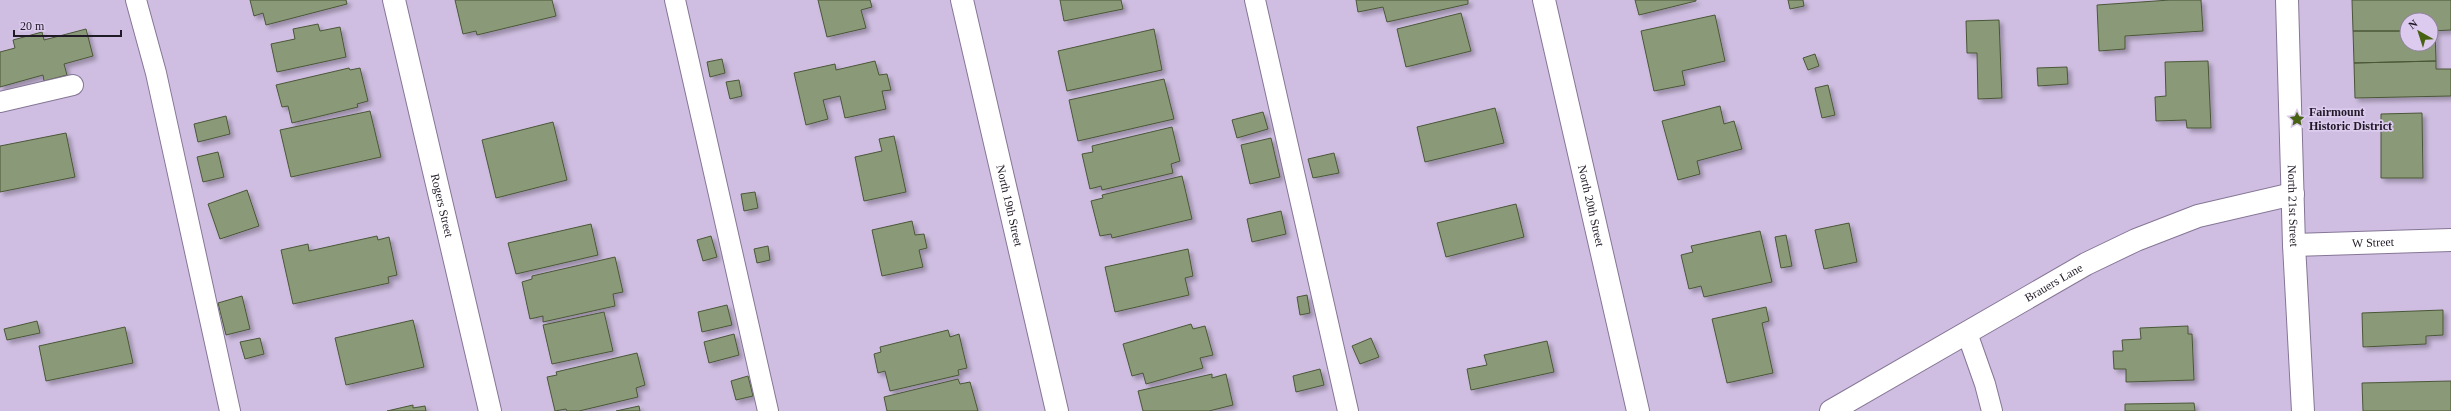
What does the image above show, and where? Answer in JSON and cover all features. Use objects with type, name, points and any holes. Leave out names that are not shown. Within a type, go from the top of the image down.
[{"type":"street","name":"Rogers Street","points":[[394,0],[490,411]]},
{"type":"street","name":"North 19th Street","points":[[962,0],[1057,411]]},
{"type":"street","name":"North 20th Street","points":[[1544,0],[1638,411]]},
{"type":"street","name":"North 21st Street","points":[[2287,0],[2294,245],[2303,411]]},
{"type":"street","name":"Brauers Lane","points":[[1831,411],[2086,264],[2136,240],[2198,216],[2293,194]]},
{"type":"street","name":"W Street","points":[[2294,245],[2451,240]]},
{"type":"lane","points":[[136,0],[156,73],[230,411]]},
{"type":"lane","points":[[675,0],[768,411]]},
{"type":"lane","points":[[1255,0],[1348,411]]},
{"type":"lane","points":[[0,102],[74,85]]},
{"type":"lane","points":[[1966,334],[1985,384],[1992,411]]},
{"type":"building","points":[[250,0],[346,0],[347,4],[266,25],[263,13],[254,16]]},
{"type":"building","points":[[455,0],[552,0],[556,16],[477,35],[476,31],[463,34]]},
{"type":"building","points":[[818,0],[870,0],[872,7],[861,10],[866,28],[827,37]]},
{"type":"building","points":[[1060,0],[1121,0],[1123,9],[1064,21]]},
{"type":"building","points":[[1356,0],[1468,0],[1468,4],[1387,22],[1383,7],[1358,12]]},
{"type":"building","points":[[1635,0],[1696,0],[1696,1],[1639,15]]},
{"type":"building","points":[[1788,0],[1803,0],[1804,6],[1790,9]]},
{"type":"building","points":[[2170,0],[2201,0],[2203,31],[2125,36],[2125,49],[2099,51],[2097,5]]},
{"type":"building","points":[[2352,0],[2451,0],[2451,30],[2439,31],[2439,12],[2399,12],[2399,31],[2353,31]]},
{"type":"building","points":[[1461,13],[1471,51],[1406,67],[1397,29]]},
{"type":"building","points":[[1715,15],[1725,61],[1682,71],[1685,85],[1654,91],[1641,31]]},
{"type":"building","points":[[1999,20],[2002,98],[1978,99],[1977,53],[1967,53],[1966,21]]},
{"type":"building","points":[[318,24],[320,31],[340,27],[346,57],[277,72],[271,44],[295,39],[293,29]]},
{"type":"building","points":[[86,29],[93,56],[64,64],[67,75],[44,81],[43,75],[0,87],[0,52],[15,48],[13,40],[42,32],[44,40]]},
{"type":"building","points":[[1154,29],[1162,70],[1067,91],[1058,51]]},
{"type":"building","points":[[2353,31],[2399,31],[2399,52],[2436,52],[2436,61],[2354,63]]},
{"type":"building","points":[[1815,54],[1819,66],[1808,70],[1803,58]]},
{"type":"building","points":[[722,59],[725,73],[710,77],[707,62]]},
{"type":"building","points":[[875,61],[879,75],[887,74],[891,90],[882,91],[886,109],[845,118],[840,96],[823,100],[828,119],[806,125],[794,73],[835,64],[836,70]]},
{"type":"building","points":[[2208,61],[2211,128],[2187,128],[2186,120],[2156,121],[2155,97],[2166,96],[2165,62]]},
{"type":"building","points":[[2436,61],[2436,69],[2451,69],[2451,96],[2355,98],[2354,63]]},
{"type":"building","points":[[2067,67],[2068,84],[2038,86],[2037,68]]},
{"type":"building","points":[[349,68],[350,70],[360,68],[368,101],[357,104],[358,107],[292,123],[288,106],[282,107],[276,85]]},
{"type":"building","points":[[1164,79],[1174,119],[1078,141],[1069,100]]},
{"type":"building","points":[[739,80],[742,96],[730,99],[726,82]]},
{"type":"building","points":[[1828,85],[1835,115],[1822,118],[1815,88]]},
{"type":"building","points":[[1720,106],[1724,124],[1734,121],[1742,149],[1697,161],[1700,174],[1678,180],[1662,121]]},
{"type":"building","points":[[1495,108],[1504,143],[1425,162],[1417,127]]},
{"type":"building","points":[[370,111],[381,157],[291,177],[280,130]]},
{"type":"building","points":[[1263,112],[1268,129],[1237,138],[1232,120]]},
{"type":"building","points":[[2422,113],[2423,178],[2381,178],[2381,114]]},
{"type":"building","points":[[226,116],[230,134],[198,142],[194,124]]},
{"type":"building","points":[[553,122],[567,180],[496,198],[482,140]]},
{"type":"building","points":[[1172,127],[1180,161],[1171,164],[1173,173],[1102,190],[1101,186],[1090,189],[1082,154],[1093,152],[1092,146]]},
{"type":"building","points":[[66,133],[75,177],[0,192],[0,146]]},
{"type":"building","points":[[894,136],[906,192],[864,201],[855,157],[882,151],[879,139]]},
{"type":"building","points":[[1271,138],[1280,177],[1250,184],[1241,145]]},
{"type":"building","points":[[218,152],[224,177],[203,182],[197,157]]},
{"type":"building","points":[[1334,153],[1339,173],[1313,178],[1308,159]]},
{"type":"building","points":[[1182,176],[1192,219],[1112,238],[1111,234],[1100,236],[1091,201],[1103,198],[1102,195]]},
{"type":"building","points":[[247,190],[259,226],[220,239],[208,204]]},
{"type":"building","points":[[755,192],[758,208],[744,211],[741,194]]},
{"type":"building","points":[[1516,204],[1524,237],[1446,257],[1437,223]]},
{"type":"building","points":[[1281,211],[1286,234],[1252,242],[1247,219]]},
{"type":"building","points":[[912,221],[915,235],[924,234],[927,248],[919,250],[923,267],[882,276],[872,230]]},
{"type":"building","points":[[1849,223],[1857,262],[1824,269],[1815,230]]},
{"type":"building","points":[[591,224],[598,255],[516,274],[508,243]]},
{"type":"building","points":[[1760,231],[1772,282],[1704,297],[1701,286],[1689,289],[1681,255],[1693,252],[1691,246]]},
{"type":"building","points":[[1786,235],[1792,266],[1781,268],[1775,237]]},
{"type":"building","points":[[377,236],[378,240],[389,237],[397,275],[388,277],[389,283],[293,304],[281,250],[308,244],[309,251]]},
{"type":"building","points":[[711,236],[717,257],[703,261],[697,240]]},
{"type":"building","points":[[768,246],[770,260],[757,263],[754,249]]},
{"type":"building","points":[[1188,249],[1193,276],[1185,278],[1189,295],[1115,312],[1105,267]]},
{"type":"building","points":[[615,257],[623,292],[613,294],[615,306],[543,322],[543,316],[530,319],[522,282],[532,279],[532,276]]},
{"type":"building","points":[[1307,295],[1310,313],[1300,315],[1297,297]]},
{"type":"building","points":[[242,296],[250,329],[226,335],[218,303]]},
{"type":"building","points":[[727,305],[732,325],[702,332],[698,312]]},
{"type":"building","points":[[1766,307],[1769,321],[1762,323],[1773,373],[1727,383],[1712,319]]},
{"type":"building","points":[[2443,310],[2443,335],[2426,336],[2426,344],[2363,347],[2362,313]]},
{"type":"building","points":[[604,312],[613,351],[552,364],[543,325]]},
{"type":"building","points":[[413,320],[424,367],[346,385],[335,338]]},
{"type":"building","points":[[37,321],[40,333],[7,340],[4,329]]},
{"type":"building","points":[[1191,324],[1193,329],[1205,326],[1213,355],[1200,358],[1203,368],[1146,384],[1143,373],[1132,376],[1123,344]]},
{"type":"building","points":[[2188,326],[2188,334],[2192,334],[2194,380],[2126,382],[2126,369],[2114,369],[2113,351],[2123,351],[2122,340],[2141,339],[2140,328]]},
{"type":"building","points":[[125,327],[133,363],[46,381],[39,346]]},
{"type":"building","points":[[948,330],[950,337],[959,334],[967,368],[958,370],[959,375],[890,391],[885,371],[878,373],[874,354],[881,352],[880,347]]},
{"type":"building","points":[[734,334],[739,355],[709,363],[704,342]]},
{"type":"building","points":[[260,338],[264,354],[245,359],[240,342]]},
{"type":"building","points":[[1371,338],[1379,357],[1360,364],[1352,346]]},
{"type":"building","points":[[1547,341],[1554,372],[1471,390],[1467,369],[1487,365],[1484,355]]},
{"type":"building","points":[[637,353],[645,385],[636,388],[638,397],[579,411],[567,411],[566,409],[555,411],[547,377],[557,375],[556,372]]},
{"type":"building","points":[[1320,369],[1324,385],[1296,392],[1293,376]]},
{"type":"building","points":[[1212,374],[1212,378],[1226,374],[1233,405],[1209,411],[1143,411],[1138,391]]},
{"type":"building","points":[[748,376],[753,396],[736,400],[731,381]]},
{"type":"building","points":[[958,379],[960,384],[970,382],[978,411],[887,411],[884,397]]},
{"type":"building","points":[[2451,381],[2451,411],[2363,411],[2362,383]]},
{"type":"building","points":[[2194,403],[2195,411],[2125,411],[2125,404]]},
{"type":"building","points":[[413,405],[413,408],[425,406],[426,411],[387,411]]},
{"type":"building","points":[[639,406],[640,411],[616,411]]},
{"type":"place","name":"Fairmount Historic District","points":[[2297,119]]}]
